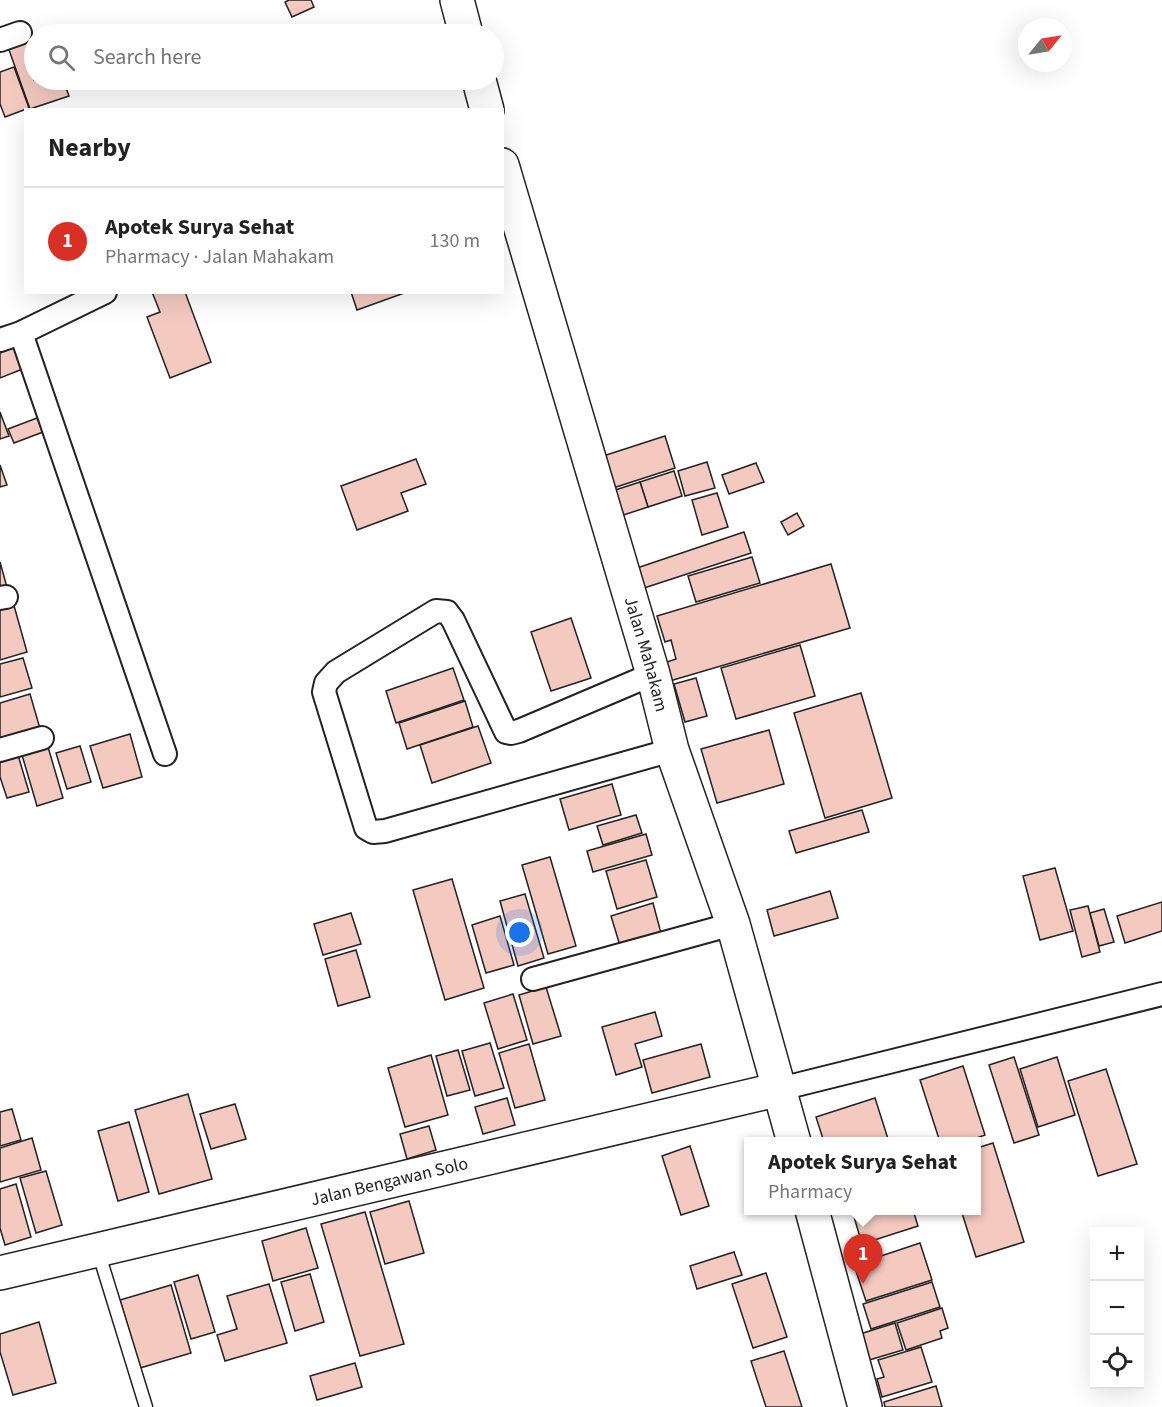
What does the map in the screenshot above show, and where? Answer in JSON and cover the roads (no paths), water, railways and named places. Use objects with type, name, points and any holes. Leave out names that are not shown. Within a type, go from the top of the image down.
[{"type":"main road","points":[[457,0],[463,24]]},
{"type":"main road","points":[[482,90],[486,108]]},
{"type":"main road","name":"Jalan Mahakam","points":[[504,172],[653,674],[672,750],[733,924],[793,1137]]},
{"type":"main road","name":"Jalan Bengawan Solo","points":[[2,1267],[98,1250],[780,1089]]},
{"type":"main road","points":[[814,1215],[865,1407]]},
{"type":"street","points":[[101,294],[10,337],[165,754]]},
{"type":"street","points":[[653,674],[519,731],[509,733],[506,732],[453,620],[447,612],[436,611],[336,672],[326,683],[324,692],[366,828],[373,832],[385,831],[672,750]]},
{"type":"street","points":[[0,750],[42,738]]},
{"type":"street","points":[[533,979],[733,924]]},
{"type":"street","points":[[780,1089],[1162,994]]},
{"type":"lane","points":[[98,1250],[147,1407]]},
{"type":"place","name":"Apotek Surya Sehat","points":[[863,1284]]}]
